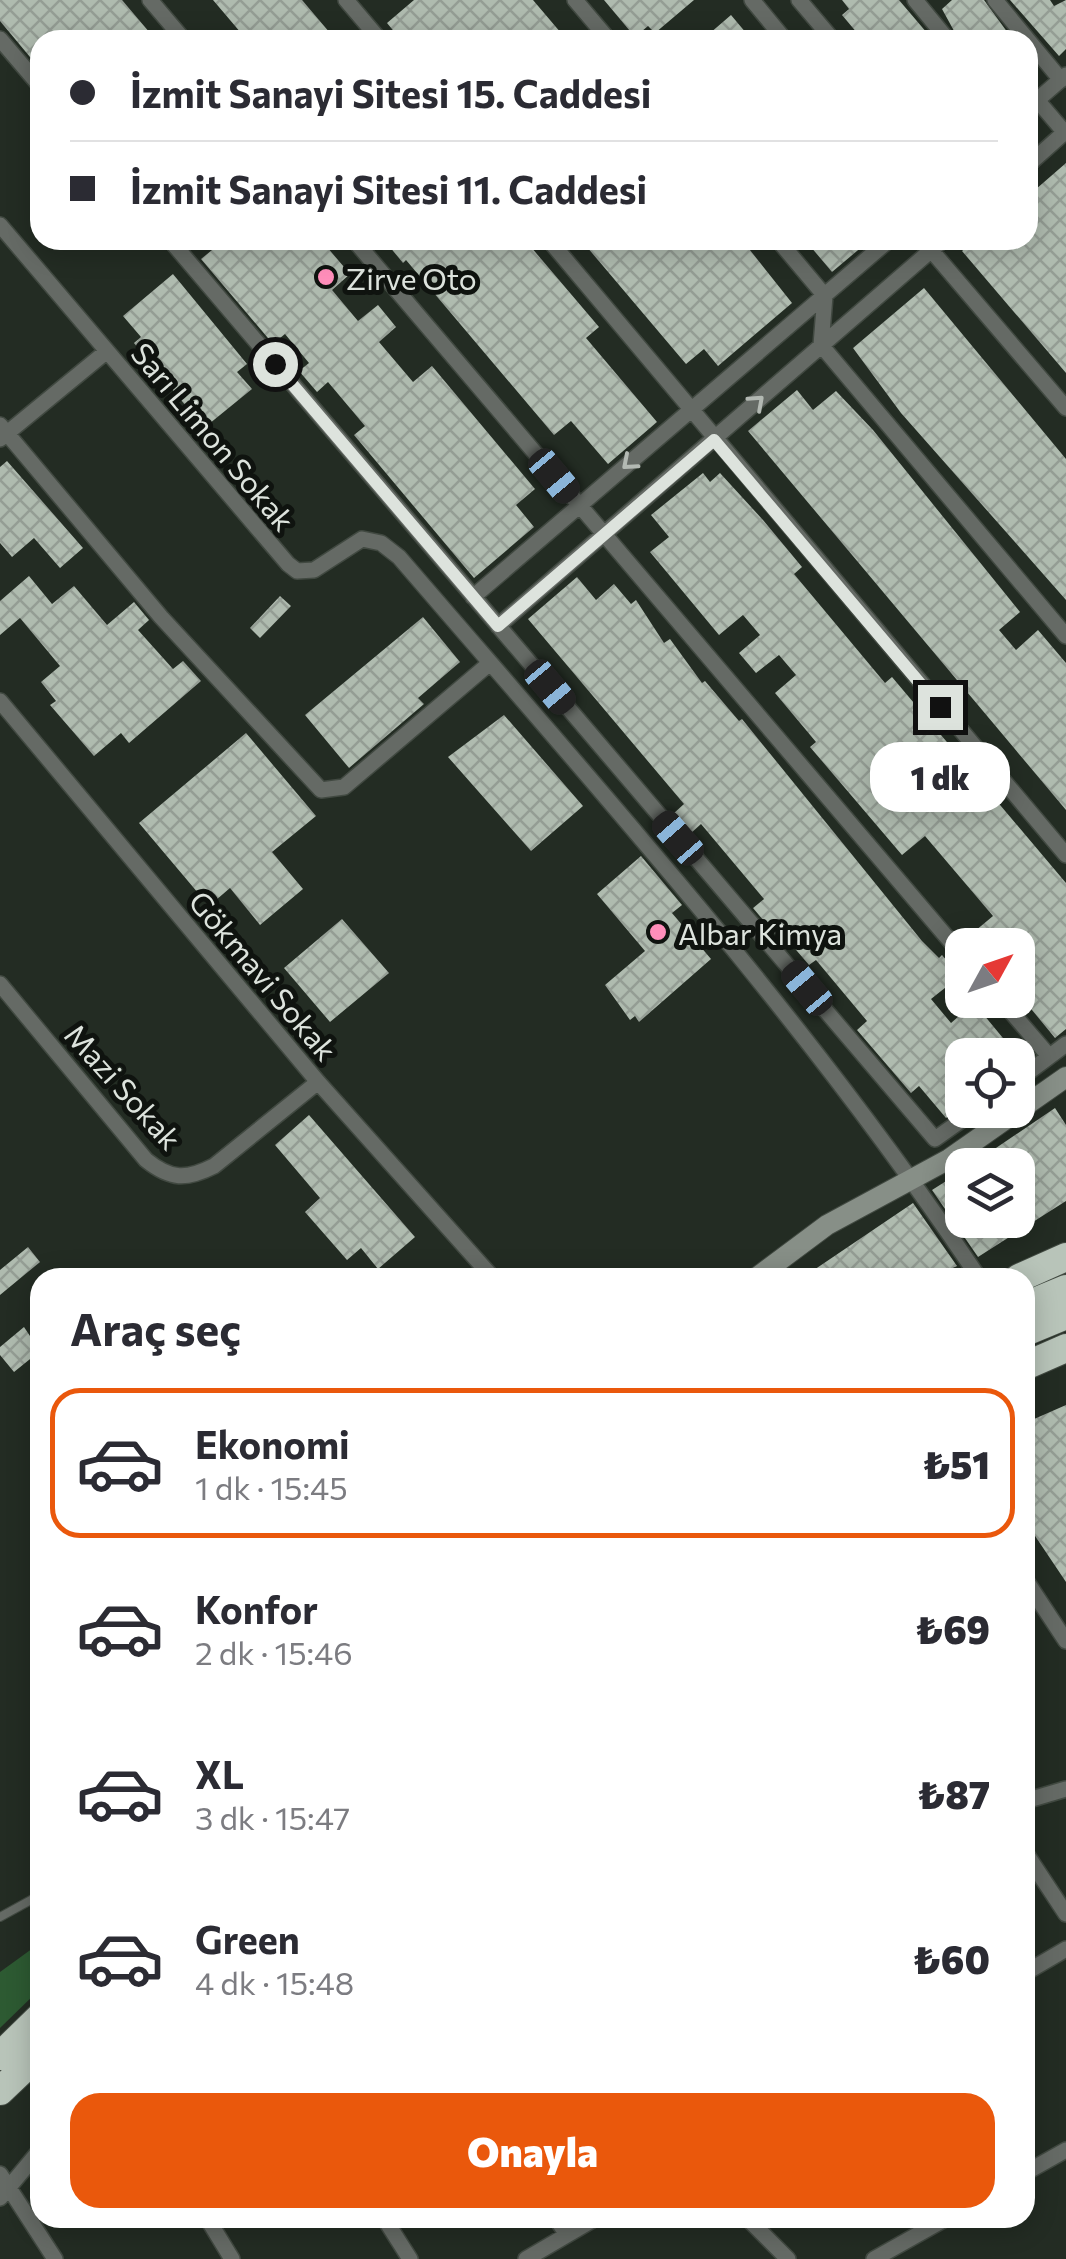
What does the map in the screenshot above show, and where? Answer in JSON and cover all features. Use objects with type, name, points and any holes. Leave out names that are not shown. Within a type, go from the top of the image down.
[{"type":"highway","points":[[1035,1271],[1066,1257]]},
{"type":"highway","points":[[1035,1302],[1066,1288]]},
{"type":"highway","points":[[1035,1328],[1066,1315]]},
{"type":"highway","points":[[1035,1362],[1066,1348]]},
{"type":"highway","points":[[0,2056],[30,2027]]},
{"type":"highway","points":[[0,2091],[30,2062]]},
{"type":"street","points":[[150,0],[176,30]]},
{"type":"street","points":[[575,0],[600,30]]},
{"type":"street","points":[[752,0],[777,30]]},
{"type":"street","points":[[798,0],[824,30]]},
{"type":"street","points":[[915,0],[940,30]]},
{"type":"street","points":[[994,0],[1021,30]]},
{"type":"street","points":[[351,2],[372,30]]},
{"type":"street","points":[[0,39],[30,74]]},
{"type":"street","points":[[1038,49],[1064,78],[1038,99]]},
{"type":"street","points":[[1038,109],[1066,133],[1038,157]]},
{"type":"street","name":"Sarı Limon Sokak","points":[[0,224],[288,564],[305,572],[362,539],[381,543],[399,557],[754,970],[913,1179],[972,1268]]},
{"type":"street","points":[[178,250],[935,1139],[951,1128]]},
{"type":"street","points":[[362,250],[945,934]]},
{"type":"street","points":[[558,250],[1066,855]]},
{"type":"street","points":[[786,250],[825,296],[820,345],[1066,636]]},
{"type":"street","points":[[473,597],[878,250]]},
{"type":"street","points":[[498,626],[931,250]]},
{"type":"street","points":[[941,250],[1066,408]]},
{"type":"street","points":[[106,351],[2,432],[160,617],[321,790],[344,787],[490,663]]},
{"type":"street","name":"Gökmavi Sokak","points":[[0,701],[318,1082],[484,1268]]},
{"type":"street","name":"Mazi Sokak","points":[[0,984],[146,1160],[170,1176],[196,1175],[214,1166],[318,1082]]},
{"type":"street","points":[[1017,1018],[1050,1056]]},
{"type":"street","points":[[1035,1067],[1066,1044]]},
{"type":"street","points":[[770,1268],[828,1225],[992,1131],[1066,1077]]},
{"type":"street","points":[[1035,1594],[1066,1641]]},
{"type":"street","points":[[1035,1798],[1066,1790]]},
{"type":"street","points":[[1035,1867],[1066,1914]]},
{"type":"street","points":[[1035,1967],[1066,1949]]},
{"type":"street","points":[[1035,2168],[1066,2150]]},
{"type":"street","points":[[30,2160],[3,2186],[30,2224]]},
{"type":"street","points":[[33,2228],[55,2259]]},
{"type":"street","points":[[213,2228],[232,2259]]},
{"type":"street","points":[[390,2228],[410,2259]]},
{"type":"street","points":[[562,2228],[567,2236]]},
{"type":"street","points":[[526,2259],[580,2228]]},
{"type":"street","points":[[757,2228],[788,2259]]},
{"type":"street","points":[[874,2259],[929,2228]]},
{"type":"lane","points":[[0,1917],[30,1900]]},
{"type":"green space","points":[[30,1950],[30,1999],[0,2028],[0,1972]]},
{"type":"building","points":[[0,0],[122,0],[148,30],[30,30],[30,57],[0,21]]},
{"type":"building","points":[[213,0],[302,0],[328,30],[238,30]]},
{"type":"building","points":[[414,0],[533,0],[558,30],[393,30],[387,23]]},
{"type":"building","points":[[604,0],[694,0],[659,30],[648,26],[629,30]]},
{"type":"building","points":[[842,0],[899,0],[924,30],[855,30],[842,15],[849,9]]},
{"type":"building","points":[[952,0],[984,0],[1006,30],[954,30],[942,9]]},
{"type":"building","points":[[1010,0],[1050,0],[1054,6],[1066,0],[1066,49],[1059,56]]},
{"type":"building","points":[[731,15],[744,30],[714,30]]},
{"type":"building","points":[[1066,163],[1066,373],[962,251],[1038,250],[1038,187]]},
{"type":"building","points":[[212,250],[330,250],[350,274],[332,290],[358,321],[378,305],[396,327],[379,342],[413,382],[432,366],[535,489],[516,505],[534,527],[474,578],[354,435],[365,426],[328,382],[317,392],[299,371],[309,363],[285,334],[273,344],[201,259]]},
{"type":"building","points":[[392,250],[534,250],[599,327],[586,338],[657,422],[608,464],[571,421],[554,435],[406,260],[403,263]]},
{"type":"building","points":[[589,250],[750,250],[792,303],[718,366],[704,349],[686,364]]},
{"type":"building","points":[[813,250],[858,250],[832,272]]},
{"type":"building","points":[[173,274],[247,364],[237,372],[252,389],[204,428],[134,343],[141,337],[123,316]]},
{"type":"building","points":[[924,288],[1066,459],[1066,600],[901,413],[853,348]]},
{"type":"building","points":[[797,390],[813,410],[836,391],[873,430],[1020,612],[999,630],[1016,650],[1038,630],[1066,663],[1066,810],[748,431]]},
{"type":"building","points":[[7,461],[83,548],[60,568],[34,538],[12,557],[0,543],[0,467]]},
{"type":"building","points":[[703,473],[710,482],[720,473],[802,567],[794,574],[885,683],[892,677],[1066,883],[1066,1029],[1055,1038],[1035,1014],[1035,928],[979,928],[993,916],[925,836],[902,855],[810,747],[816,742],[775,693],[796,675],[779,655],[756,673],[739,653],[760,635],[743,615],[719,635],[650,552],[669,537],[651,515]]},
{"type":"building","points":[[29,576],[52,604],[74,586],[107,625],[134,602],[149,620],[138,630],[173,669],[183,661],[201,681],[129,743],[121,733],[94,756],[50,705],[56,701],[41,682],[60,666],[20,618],[0,635],[0,601]]},
{"type":"building","points":[[577,577],[596,600],[614,584],[631,604],[636,600],[664,643],[670,639],[702,683],[705,681],[739,721],[742,719],[922,941],[939,958],[942,955],[945,958],[945,988],[931,999],[951,1023],[957,1018],[986,1018],[1003,1038],[945,1038],[945,1117],[919,1086],[911,1093],[857,1030],[867,1021],[816,960],[809,965],[791,944],[787,948],[753,908],[764,899],[701,824],[690,834],[673,814],[684,804],[528,619]]},
{"type":"building","points":[[280,596],[291,606],[260,638],[250,628]]},
{"type":"building","points":[[423,617],[460,662],[418,698],[424,704],[349,768],[305,715]]},
{"type":"building","points":[[504,715],[583,806],[531,851],[448,757]]},
{"type":"building","points":[[246,733],[316,816],[272,852],[303,889],[260,925],[230,888],[209,906],[139,823]]},
{"type":"building","name":"Albar Kimya","points":[[641,856],[682,905],[672,913],[711,959],[639,1022],[635,1016],[630,1020],[605,985],[645,951],[597,894]]},
{"type":"building","points":[[342,919],[389,973],[330,1022],[284,968]]},
{"type":"building","points":[[1055,1108],[1066,1125],[1066,1201],[1035,1221],[1035,1148],[996,1148],[1026,1128],[1035,1128],[1035,1122]]},
{"type":"building","points":[[309,1115],[415,1237],[379,1268],[361,1248],[347,1260],[305,1212],[320,1198],[275,1145]]},
{"type":"building","points":[[945,1182],[945,1209],[932,1190]]},
{"type":"building","points":[[913,1203],[957,1266],[953,1268],[817,1268]]},
{"type":"building","points":[[965,1238],[1008,1238],[978,1257]]},
{"type":"building","points":[[28,1247],[40,1262],[0,1295],[0,1270]]},
{"type":"building","points":[[24,1327],[30,1336],[30,1359],[14,1372],[0,1355],[0,1347]]},
{"type":"building","points":[[1066,1405],[1066,1582],[1035,1536],[1035,1419]]},
{"type":"place","name":"Zirve Oto","points":[[326,277]]},
{"type":"place","name":"Albar Kimya","points":[[658,932]]},
{"type":"route","points":[[275,364],[498,626],[714,440],[940,707]]}]
